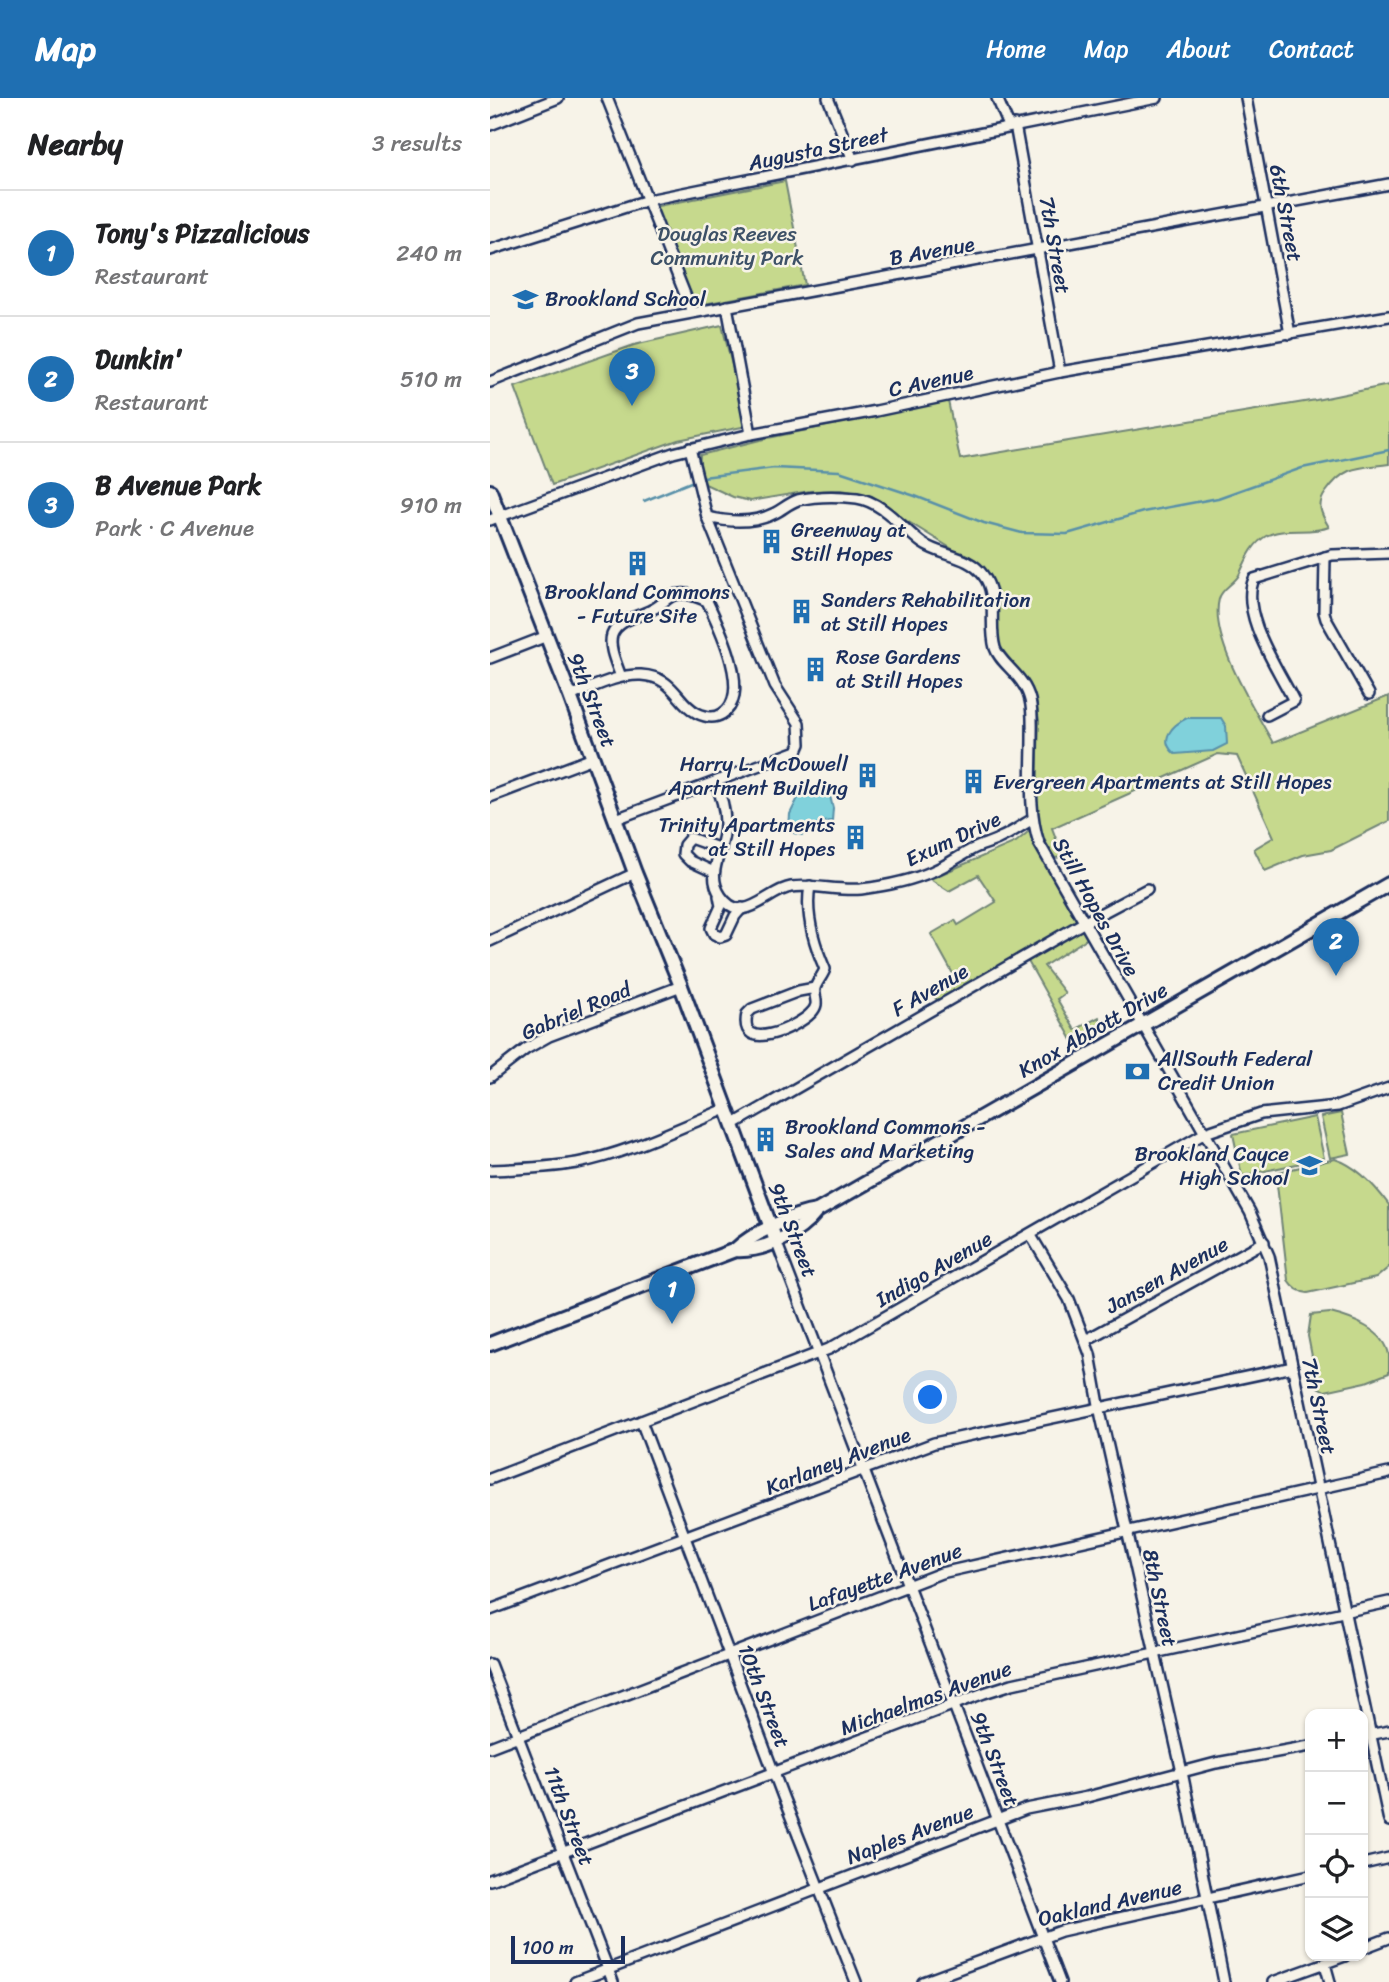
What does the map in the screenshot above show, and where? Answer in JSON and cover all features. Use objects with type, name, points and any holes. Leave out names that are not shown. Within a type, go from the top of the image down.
[{"type":"main road","name":"9th Street","points":[[490,491],[495,518],[547,636],[776,1241]]},
{"type":"main road","name":"Knox Abbott Drive","points":[[735,1250],[750,1251],[806,1225],[817,1211],[1389,884]]},
{"type":"main road","name":"Knox Abbott Drive","points":[[490,1344],[735,1250],[746,1239],[800,1213],[817,1211]]},
{"type":"street","points":[[490,125],[558,98]]},
{"type":"street","points":[[607,98],[692,312]]},
{"type":"street","points":[[828,98],[853,160]]},
{"type":"street","name":"7th Street","points":[[998,98],[1012,125],[1060,372]]},
{"type":"street","name":"Augusta Street","points":[[490,250],[648,200],[1157,98]]},
{"type":"street","name":"6th Street","points":[[1246,98],[1290,334]]},
{"type":"street","name":"B Avenue","points":[[490,382],[638,323],[1389,184]]},
{"type":"street","points":[[727,306],[751,433]]},
{"type":"street","name":"C Avenue","points":[[495,518],[690,448],[751,433],[876,411],[1060,372],[1389,316]]},
{"type":"street","points":[[616,819],[797,751],[801,730],[799,723],[775,686],[707,517],[690,448]]},
{"type":"street","name":"Still Hopes Drive","points":[[707,517],[729,521],[752,520],[773,514],[795,501],[809,498],[858,498],[891,516],[924,545],[967,562],[983,575],[992,598],[992,629],[996,650],[1022,681],[1030,701],[1033,819],[1039,843],[1143,1024]]},
{"type":"street","points":[[1267,715],[1294,701],[1253,618],[1250,588],[1254,579],[1332,555],[1389,553]]},
{"type":"street","points":[[1325,557],[1326,619],[1369,694]]},
{"type":"street","points":[[570,696],[621,677],[640,675],[667,683],[694,712],[706,717],[718,717],[734,702],[734,670],[707,601],[695,595],[680,594],[668,597],[653,610],[626,620],[617,627],[611,645],[621,677]]},
{"type":"street","points":[[490,658],[547,636]]},
{"type":"street","points":[[490,797],[593,758]]},
{"type":"street","points":[[715,782],[725,813],[721,849],[714,872],[721,906],[711,928],[714,934],[720,937],[726,935],[742,908],[725,901],[719,894]]},
{"type":"street","name":"Exum Drive","points":[[742,908],[751,908],[764,902],[778,890],[810,887],[858,889],[916,877],[1002,838],[1033,819]]},
{"type":"street","points":[[714,872],[690,861],[683,854],[684,845],[691,838],[721,849]]},
{"type":"street","points":[[490,941],[635,873]]},
{"type":"street","points":[[810,887],[808,897],[812,931],[825,969],[815,988],[818,1000],[813,1011],[800,1023],[761,1037],[753,1035],[747,1028],[747,1014],[752,1009],[799,991],[815,988]]},
{"type":"street","name":"F Avenue","points":[[733,1125],[1083,923],[1147,889]]},
{"type":"street","name":"Gabriel Road","points":[[490,1077],[526,1049],[550,1036],[681,986]]},
{"type":"street","name":"7th Street","points":[[1143,1024],[1264,1242],[1276,1285],[1344,1612],[1361,1709]]},
{"type":"street","name":"Indigo Avenue","points":[[490,1479],[819,1352],[1205,1133],[1261,1114],[1338,1106],[1389,1088]]},
{"type":"street","points":[[490,1170],[590,1160],[726,1109]]},
{"type":"street","name":"8th Street","points":[[1030,1234],[1069,1299],[1086,1340],[1182,1772],[1224,1982]]},
{"type":"street","name":"9th Street","points":[[776,1241],[1060,1982]]},
{"type":"street","name":"Jansen Avenue","points":[[1086,1340],[1264,1242]]},
{"type":"street","name":"Karlaney Avenue","points":[[490,1610],[943,1441],[1293,1367]]},
{"type":"street","name":"10th Street","points":[[641,1421],[856,1982]]},
{"type":"street","name":"Lafayette Avenue","points":[[490,1746],[953,1569],[1389,1473]]},
{"type":"street","name":"Michaelmas Avenue","points":[[490,1880],[1012,1684],[1389,1602]]},
{"type":"street","name":"11th Street","points":[[490,1664],[613,1982]]},
{"type":"street","points":[[1368,1735],[1389,1731]]},
{"type":"street","name":"7th Street","points":[[1368,1742],[1389,1821]]},
{"type":"street","name":"Naples Avenue","points":[[575,1982],[1026,1809],[1087,1797],[1216,1763],[1305,1747]]},
{"type":"street","points":[[1368,1863],[1389,1858]]},
{"type":"street","name":"Oakland Avenue","points":[[923,1982],[1043,1936],[1305,1876]]},
{"type":"street","points":[[1368,1946],[1389,1938]]},
{"type":"street","points":[[1273,1982],[1332,1961]]},
{"type":"street","points":[[1325,1964],[1330,1982]]},
{"type":"green space","name":"Douglas Reeves Community Park","points":[[785,181],[805,285],[693,306],[653,207]]},
{"type":"green space","points":[[722,325],[747,426],[678,440],[552,485],[515,387],[634,345]]},
{"type":"green space","points":[[1389,385],[1389,464],[1360,467],[1339,477],[1326,492],[1320,505],[1329,527],[1266,536],[1253,549],[1239,575],[1222,592],[1219,599],[1218,615],[1227,653],[1245,693],[1273,743],[1389,696],[1389,821],[1331,850],[1303,855],[1265,871],[1254,849],[1274,837],[1237,756],[1218,754],[1052,828],[1063,857],[1055,858],[1038,830],[1036,817],[1039,720],[1035,698],[1025,678],[998,644],[995,588],[981,567],[872,496],[842,490],[810,491],[750,501],[733,497],[705,484],[699,468],[700,455],[768,438],[948,401],[960,459],[1316,400]]},
{"type":"green space","points":[[1034,827],[1091,936],[1044,966],[1065,993],[1057,999],[1075,1030],[1099,1017],[1104,1027],[1075,1045],[1025,956],[940,1005],[933,994],[957,981],[931,934],[955,920],[958,925],[996,902],[978,875],[949,891],[930,879],[1016,842]]},
{"type":"green space","points":[[1341,1113],[1350,1154],[1330,1158],[1321,1117]]},
{"type":"green space","points":[[1315,1117],[1324,1158],[1242,1176],[1233,1134]]},
{"type":"green space","points":[[1335,1159],[1365,1178],[1389,1205],[1389,1267],[1376,1278],[1308,1293],[1296,1289],[1288,1280],[1276,1176],[1279,1172]]},
{"type":"green space","points":[[1330,1313],[1357,1322],[1381,1339],[1389,1355],[1389,1373],[1366,1382],[1325,1391],[1318,1387],[1308,1336],[1311,1315]]},
{"type":"water","points":[[1187,718],[1221,718],[1226,726],[1227,744],[1213,751],[1175,754],[1170,749],[1167,738],[1176,725]]},
{"type":"water","points":[[817,792],[830,796],[832,821],[818,824],[802,835],[794,833],[789,828],[790,814],[799,796]]},
{"type":"waterway","points":[[703,477],[774,468],[839,471],[915,496],[984,523],[1022,533],[1067,534],[1143,512],[1218,498],[1302,468],[1389,450]]},
{"type":"waterway","points":[[644,501],[691,482]]},
{"type":"place","name":"Brookland School","points":[[525,299]]},
{"type":"place","name":"B Avenue Park","points":[[632,406]]},
{"type":"place","name":"Greenway at Still Hopes","points":[[771,542]]},
{"type":"place","name":"Brookland Commons - Future Site","points":[[637,563]]},
{"type":"place","name":"Sanders Rehabilitation at Still Hopes","points":[[801,612]]},
{"type":"place","name":"Rose Gardens at Still Hopes","points":[[816,669]]},
{"type":"place","name":"Harry L. McDowell Apartment Building","points":[[868,776]]},
{"type":"place","name":"Evergreen Apartments at Still Hopes","points":[[973,782]]},
{"type":"place","name":"Trinity Apartments at Still Hopes","points":[[855,837]]},
{"type":"place","name":"Dunkin'","points":[[1336,976]]},
{"type":"place","name":"AllSouth Federal Credit Union","points":[[1138,1071]]},
{"type":"place","name":"Brookland Commons - Sales and Marketing","points":[[765,1139]]},
{"type":"place","name":"Brookland Cayce High School","points":[[1309,1166]]},
{"type":"place","name":"Tony's Pizzalicious","points":[[672,1324]]}]
